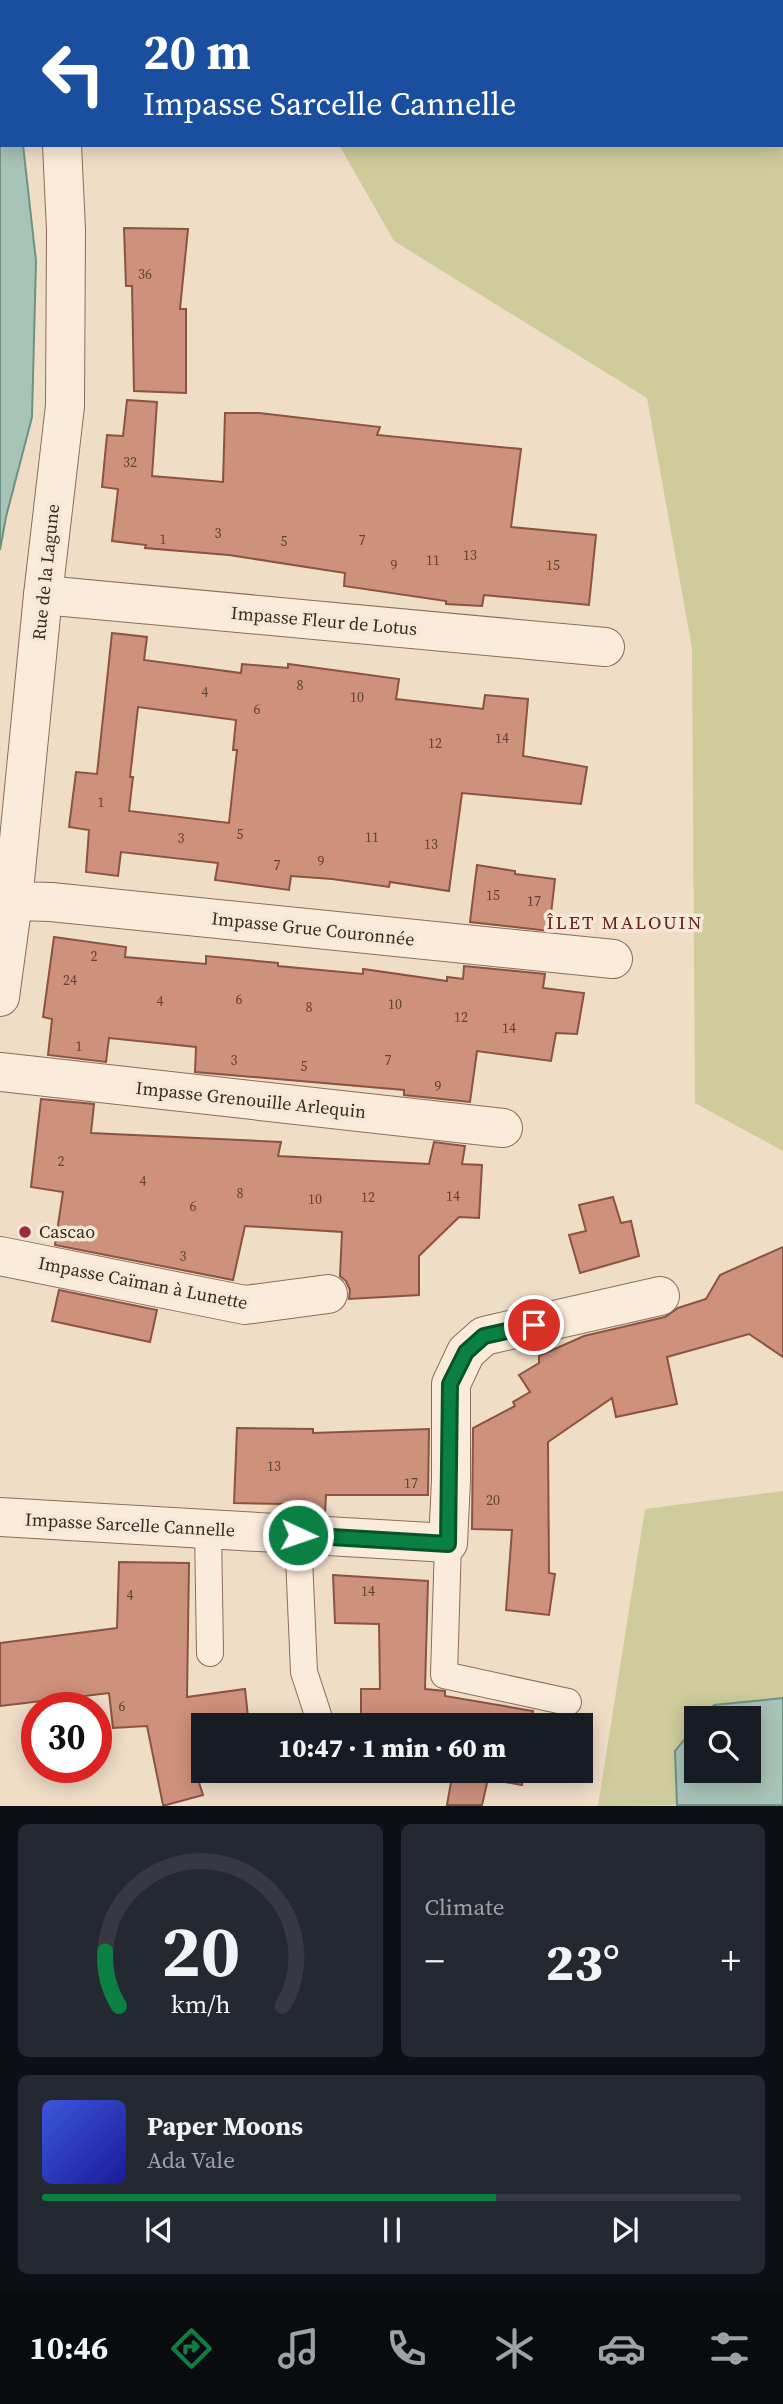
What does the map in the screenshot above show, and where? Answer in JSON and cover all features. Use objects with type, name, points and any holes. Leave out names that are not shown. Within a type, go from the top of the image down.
[{"type":"street","name":"Rue de la Lagune","points":[[0,997],[13,901],[43,595],[65,406],[66,230],[62,147]]},
{"type":"street","name":"Impasse Fleur de Lotus","points":[[43,595],[605,648]]},
{"type":"street","name":"Impasse Grue Couronnée","points":[[13,901],[51,902],[613,959]]},
{"type":"street","name":"Impasse Grenouille Arlequin","points":[[0,1072],[503,1128]]},
{"type":"street","name":"Impasse Caïman à Lunette","points":[[0,1255],[245,1305],[328,1293]]},
{"type":"street","points":[[448,1544],[450,1384],[466,1352],[484,1336],[660,1296]]},
{"type":"street","name":"Impasse Sarcelle Cannelle","points":[[0,1517],[448,1544]]},
{"type":"lane","points":[[208,1529],[210,1653]]},
{"type":"lane","points":[[298,1535],[304,1672],[317,1713]]},
{"type":"lane","points":[[448,1544],[444,1675],[568,1702]]},
{"type":"shaded area","points":[[0,147],[23,147],[36,261],[32,417],[0,550]]},
{"type":"shaded area","points":[[340,147],[783,147],[783,1151],[695,1103],[692,648],[647,398],[394,241]]},
{"type":"shaded area","points":[[783,1491],[783,1805],[598,1806],[645,1509]]},
{"type":"shaded area","points":[[783,1698],[783,1805],[677,1805],[675,1751],[684,1740],[684,1783],[761,1783],[761,1706],[714,1705]]},
{"type":"building","points":[[124,228],[188,229],[180,309],[186,309],[186,393],[134,391],[132,286],[126,286]]},
{"type":"building","points":[[127,400],[157,402],[152,476],[223,482],[225,413],[259,413],[380,427],[377,435],[521,449],[511,527],[596,535],[589,605],[484,595],[482,606],[446,604],[446,601],[344,586],[345,573],[229,555],[145,548],[146,545],[112,541],[118,489],[102,487],[107,435],[123,436]]},
{"type":"building","points":[[112,633],[147,637],[144,660],[241,673],[242,664],[288,668],[288,664],[399,679],[396,699],[483,709],[485,695],[528,699],[523,756],[587,767],[581,804],[462,793],[449,891],[390,882],[389,887],[291,876],[289,890],[215,880],[218,863],[121,852],[118,876],[86,872],[89,830],[69,827],[76,772],[97,774]],"holes":[[[138,707],[236,720],[233,750],[237,750],[229,823],[129,811]]]},
{"type":"building","points":[[477,865],[515,871],[515,874],[555,879],[549,931],[470,922]]},
{"type":"building","points":[[54,937],[126,947],[125,957],[206,964],[206,956],[363,974],[363,969],[447,981],[447,977],[463,979],[464,966],[545,974],[543,988],[584,993],[577,1034],[556,1033],[551,1061],[477,1051],[470,1102],[404,1095],[404,1090],[195,1072],[196,1047],[109,1038],[106,1062],[48,1055],[52,1019],[43,1017]]},
{"type":"building","points":[[41,1099],[94,1104],[91,1133],[281,1142],[278,1156],[429,1164],[434,1142],[465,1146],[462,1164],[482,1165],[479,1218],[459,1217],[419,1256],[419,1295],[349,1299],[350,1290],[340,1276],[342,1232],[245,1226],[233,1280],[55,1245],[63,1192],[31,1187]]},
{"type":"building","points":[[613,1197],[621,1223],[631,1221],[639,1256],[580,1273],[569,1235],[586,1231],[579,1205]]},
{"type":"building","points":[[783,1247],[783,1357],[749,1334],[667,1357],[677,1404],[616,1417],[612,1398],[548,1442],[549,1573],[555,1574],[549,1615],[506,1610],[512,1530],[472,1529],[473,1428],[515,1406],[513,1402],[530,1392],[519,1375],[539,1363],[539,1356],[584,1336],[665,1317],[678,1308],[706,1299],[720,1275]]},
{"type":"building","points":[[59,1290],[157,1310],[150,1342],[52,1321]]},
{"type":"building","points":[[237,1428],[313,1429],[313,1433],[429,1429],[428,1495],[326,1495],[325,1514],[284,1512],[285,1504],[234,1503]]},
{"type":"building","points":[[119,1562],[189,1563],[187,1697],[245,1689],[248,1713],[191,1713],[191,1783],[199,1783],[203,1795],[163,1805],[147,1726],[113,1728],[112,1692],[21,1692],[21,1703],[0,1706],[0,1643],[117,1628]]},
{"type":"building","points":[[333,1575],[428,1581],[425,1689],[445,1691],[445,1696],[533,1713],[361,1713],[361,1689],[380,1689],[379,1624],[335,1623]]},
{"type":"building","points":[[451,1783],[487,1783],[482,1805],[447,1805]]},
{"type":"place","name":"Cascao","points":[[25,1232]]},
{"type":"district","name":"ÎLET MALOUIN","points":[[625,922]]},
{"type":"route","points":[[298,1535],[448,1544],[451,1480],[450,1384],[466,1352],[484,1336],[534,1325]]}]
